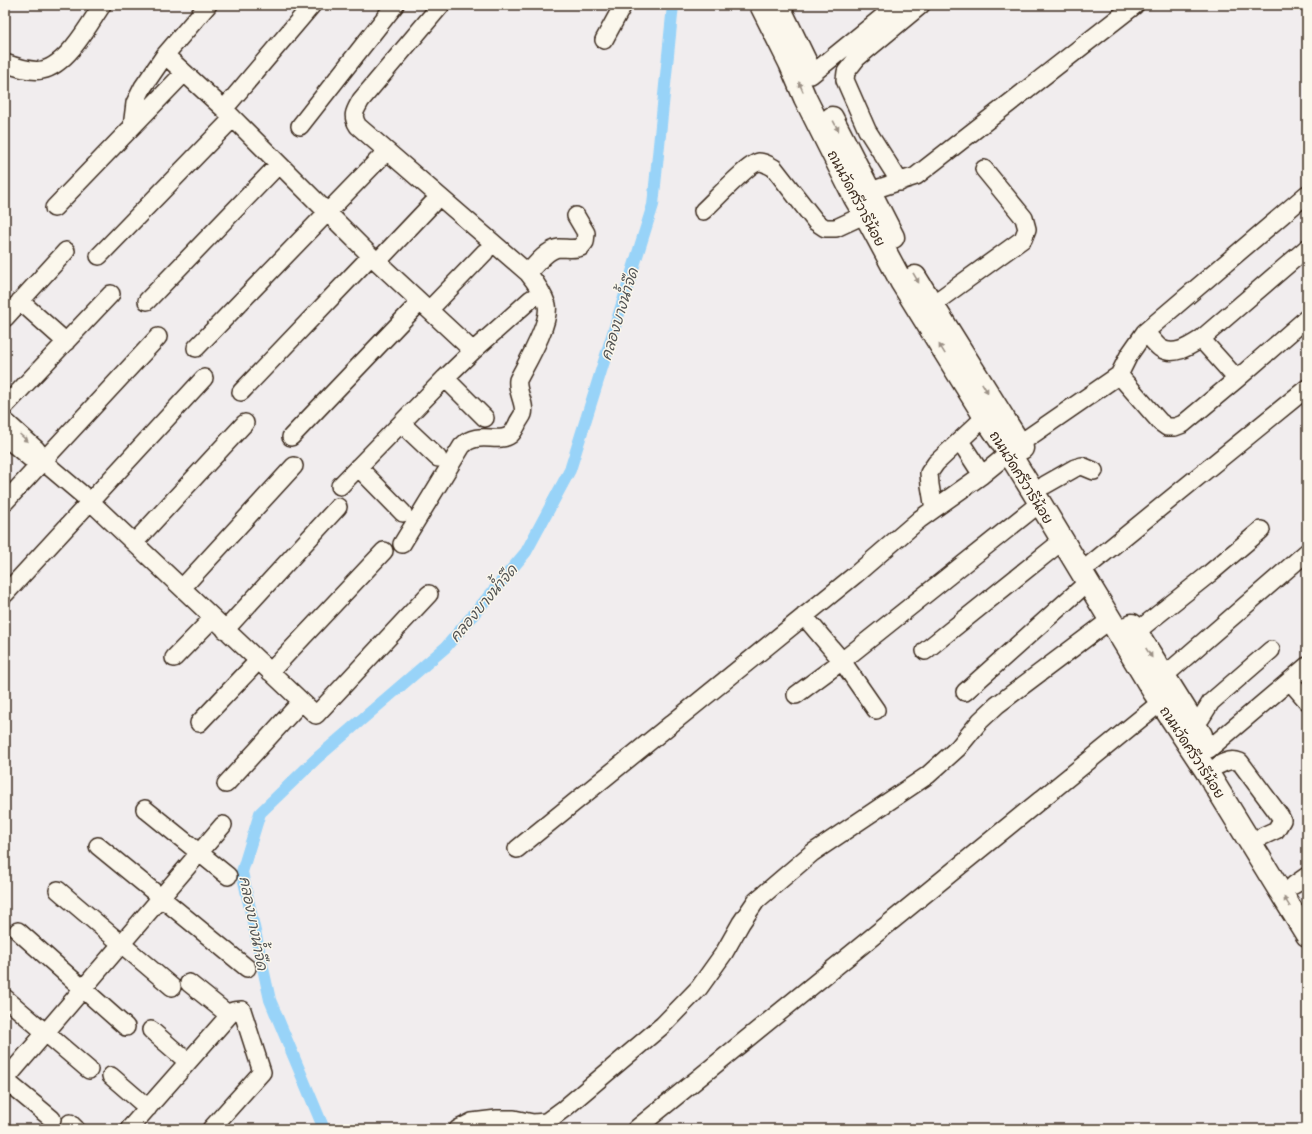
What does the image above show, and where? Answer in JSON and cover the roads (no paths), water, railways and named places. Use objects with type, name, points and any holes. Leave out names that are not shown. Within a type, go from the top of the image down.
[{"type":"main road","name":"ถนนวัดศรีวารีน้อย","points":[[761,5],[783,32],[811,75],[901,253],[932,304],[1014,448],[1032,492],[1042,494],[1090,572],[1110,620],[1194,724],[1263,836],[1300,881],[1307,907]]},
{"type":"main road","name":"ถนนวัดศรีวารีน้อย","points":[[778,5],[790,63],[805,98],[864,215],[902,284],[984,417],[1014,448]]},
{"type":"main road","name":"ถนนวัดศรีวารีน้อย","points":[[1042,494],[1062,541],[1090,572],[1136,632],[1166,690],[1184,734],[1307,935]]},
{"type":"street","points":[[132,127],[135,103],[143,87],[165,55],[208,5]]},
{"type":"street","points":[[99,256],[228,114],[312,5]]},
{"type":"street","points":[[402,544],[466,441],[472,439],[503,438],[509,436],[523,413],[517,385],[518,380],[544,326],[547,307],[540,290],[528,273],[358,126],[354,120],[354,114],[362,100],[441,5]]},
{"type":"street","points":[[604,40],[623,5]]},
{"type":"street","points":[[811,75],[897,5]]},
{"type":"street","points":[[900,182],[867,130],[845,80],[846,72],[857,58],[921,5]]},
{"type":"street","points":[[5,63],[28,70],[42,70],[57,64],[78,41],[99,6]]},
{"type":"street","points":[[300,126],[391,6]]},
{"type":"street","points":[[870,191],[916,176],[1129,7]]},
{"type":"street","points":[[165,55],[228,114],[424,306],[473,351]]},
{"type":"street","points":[[54,208],[184,73]]},
{"type":"street","points":[[196,348],[327,211],[381,157]]},
{"type":"street","points":[[703,212],[747,169],[758,162],[774,168],[816,222],[825,228],[836,228],[864,215]]},
{"type":"street","points":[[147,301],[279,164]]},
{"type":"street","points":[[932,304],[1023,239],[1026,229],[1024,218],[984,169]]},
{"type":"street","points":[[517,850],[855,575],[920,519],[982,475],[1014,448],[1119,375],[1129,355],[1145,332],[1307,194]]},
{"type":"street","points":[[241,392],[375,258],[432,204]]},
{"type":"street","points":[[528,273],[539,261],[557,248],[573,249],[581,247],[586,233],[576,216]]},
{"type":"street","points":[[1145,332],[1160,348],[1166,350],[1178,351],[1202,339],[1307,248]]},
{"type":"street","points":[[5,318],[66,252]]},
{"type":"street","points":[[291,437],[424,306],[485,252]]},
{"type":"street","points":[[5,406],[111,294]]},
{"type":"street","points":[[340,486],[445,378],[531,299]]},
{"type":"street","points":[[20,301],[66,342]]},
{"type":"street","points":[[1119,375],[1160,422],[1167,427],[1183,424],[1307,318]]},
{"type":"street","points":[[5,502],[41,459],[158,337]]},
{"type":"street","points":[[1202,339],[1237,379]]},
{"type":"street","points":[[5,594],[204,378]]},
{"type":"street","points":[[445,378],[485,418]]},
{"type":"street","points":[[965,692],[1090,572],[1307,388]]},
{"type":"street","points":[[934,509],[929,473],[936,463],[984,417]]},
{"type":"street","points":[[5,421],[36,449],[41,459],[90,502],[316,715],[429,594]]},
{"type":"street","points":[[134,543],[245,423]]},
{"type":"street","points":[[401,423],[438,458]]},
{"type":"street","points":[[5,437],[30,458],[41,459]]},
{"type":"street","points":[[960,441],[982,475]]},
{"type":"street","points":[[182,588],[294,466]]},
{"type":"street","points":[[796,695],[842,661],[1075,468],[1082,466],[1094,471]]},
{"type":"street","points":[[358,467],[403,513]]},
{"type":"street","points":[[225,630],[338,507]]},
{"type":"street","points":[[1136,632],[1209,574],[1261,530]]},
{"type":"street","points":[[925,651],[1062,541]]},
{"type":"street","points":[[199,723],[264,666],[384,551]]},
{"type":"street","points":[[636,1129],[1166,690],[1307,552]]},
{"type":"street","points":[[804,616],[842,661],[876,710]]},
{"type":"street","points":[[174,658],[213,618]]},
{"type":"street","points":[[458,1129],[472,1122],[497,1118],[514,1119],[533,1123],[546,1122],[565,1108],[663,1025],[699,988],[724,953],[740,923],[756,901],[812,853],[928,775],[958,748],[980,721],[997,705],[1110,620]]},
{"type":"street","points":[[1194,724],[1201,718],[1211,702],[1270,650]]},
{"type":"street","points":[[1214,757],[1307,666]]},
{"type":"street","points":[[1290,681],[1307,701]]},
{"type":"street","points":[[226,784],[302,702]]},
{"type":"street","points":[[145,809],[228,876]]},
{"type":"street","points":[[52,1119],[5,1080],[224,825]]},
{"type":"street","points":[[98,846],[247,968]]},
{"type":"street","points":[[58,890],[172,987]]},
{"type":"street","points":[[18,931],[126,1027]]},
{"type":"street","points":[[189,984],[229,1015]]},
{"type":"street","points":[[5,998],[89,1070]]},
{"type":"street","points":[[130,1129],[229,1015],[233,1011],[242,1010],[262,1072],[211,1129]]},
{"type":"street","points":[[151,1030],[188,1062]]},
{"type":"street","points":[[111,1076],[148,1108]]},
{"type":"waterway","name":"คลองบางน้ำจืด","points":[[324,1129],[270,1000],[242,872],[260,813],[317,758],[446,647],[526,552],[570,470],[653,205],[673,5]]}]
